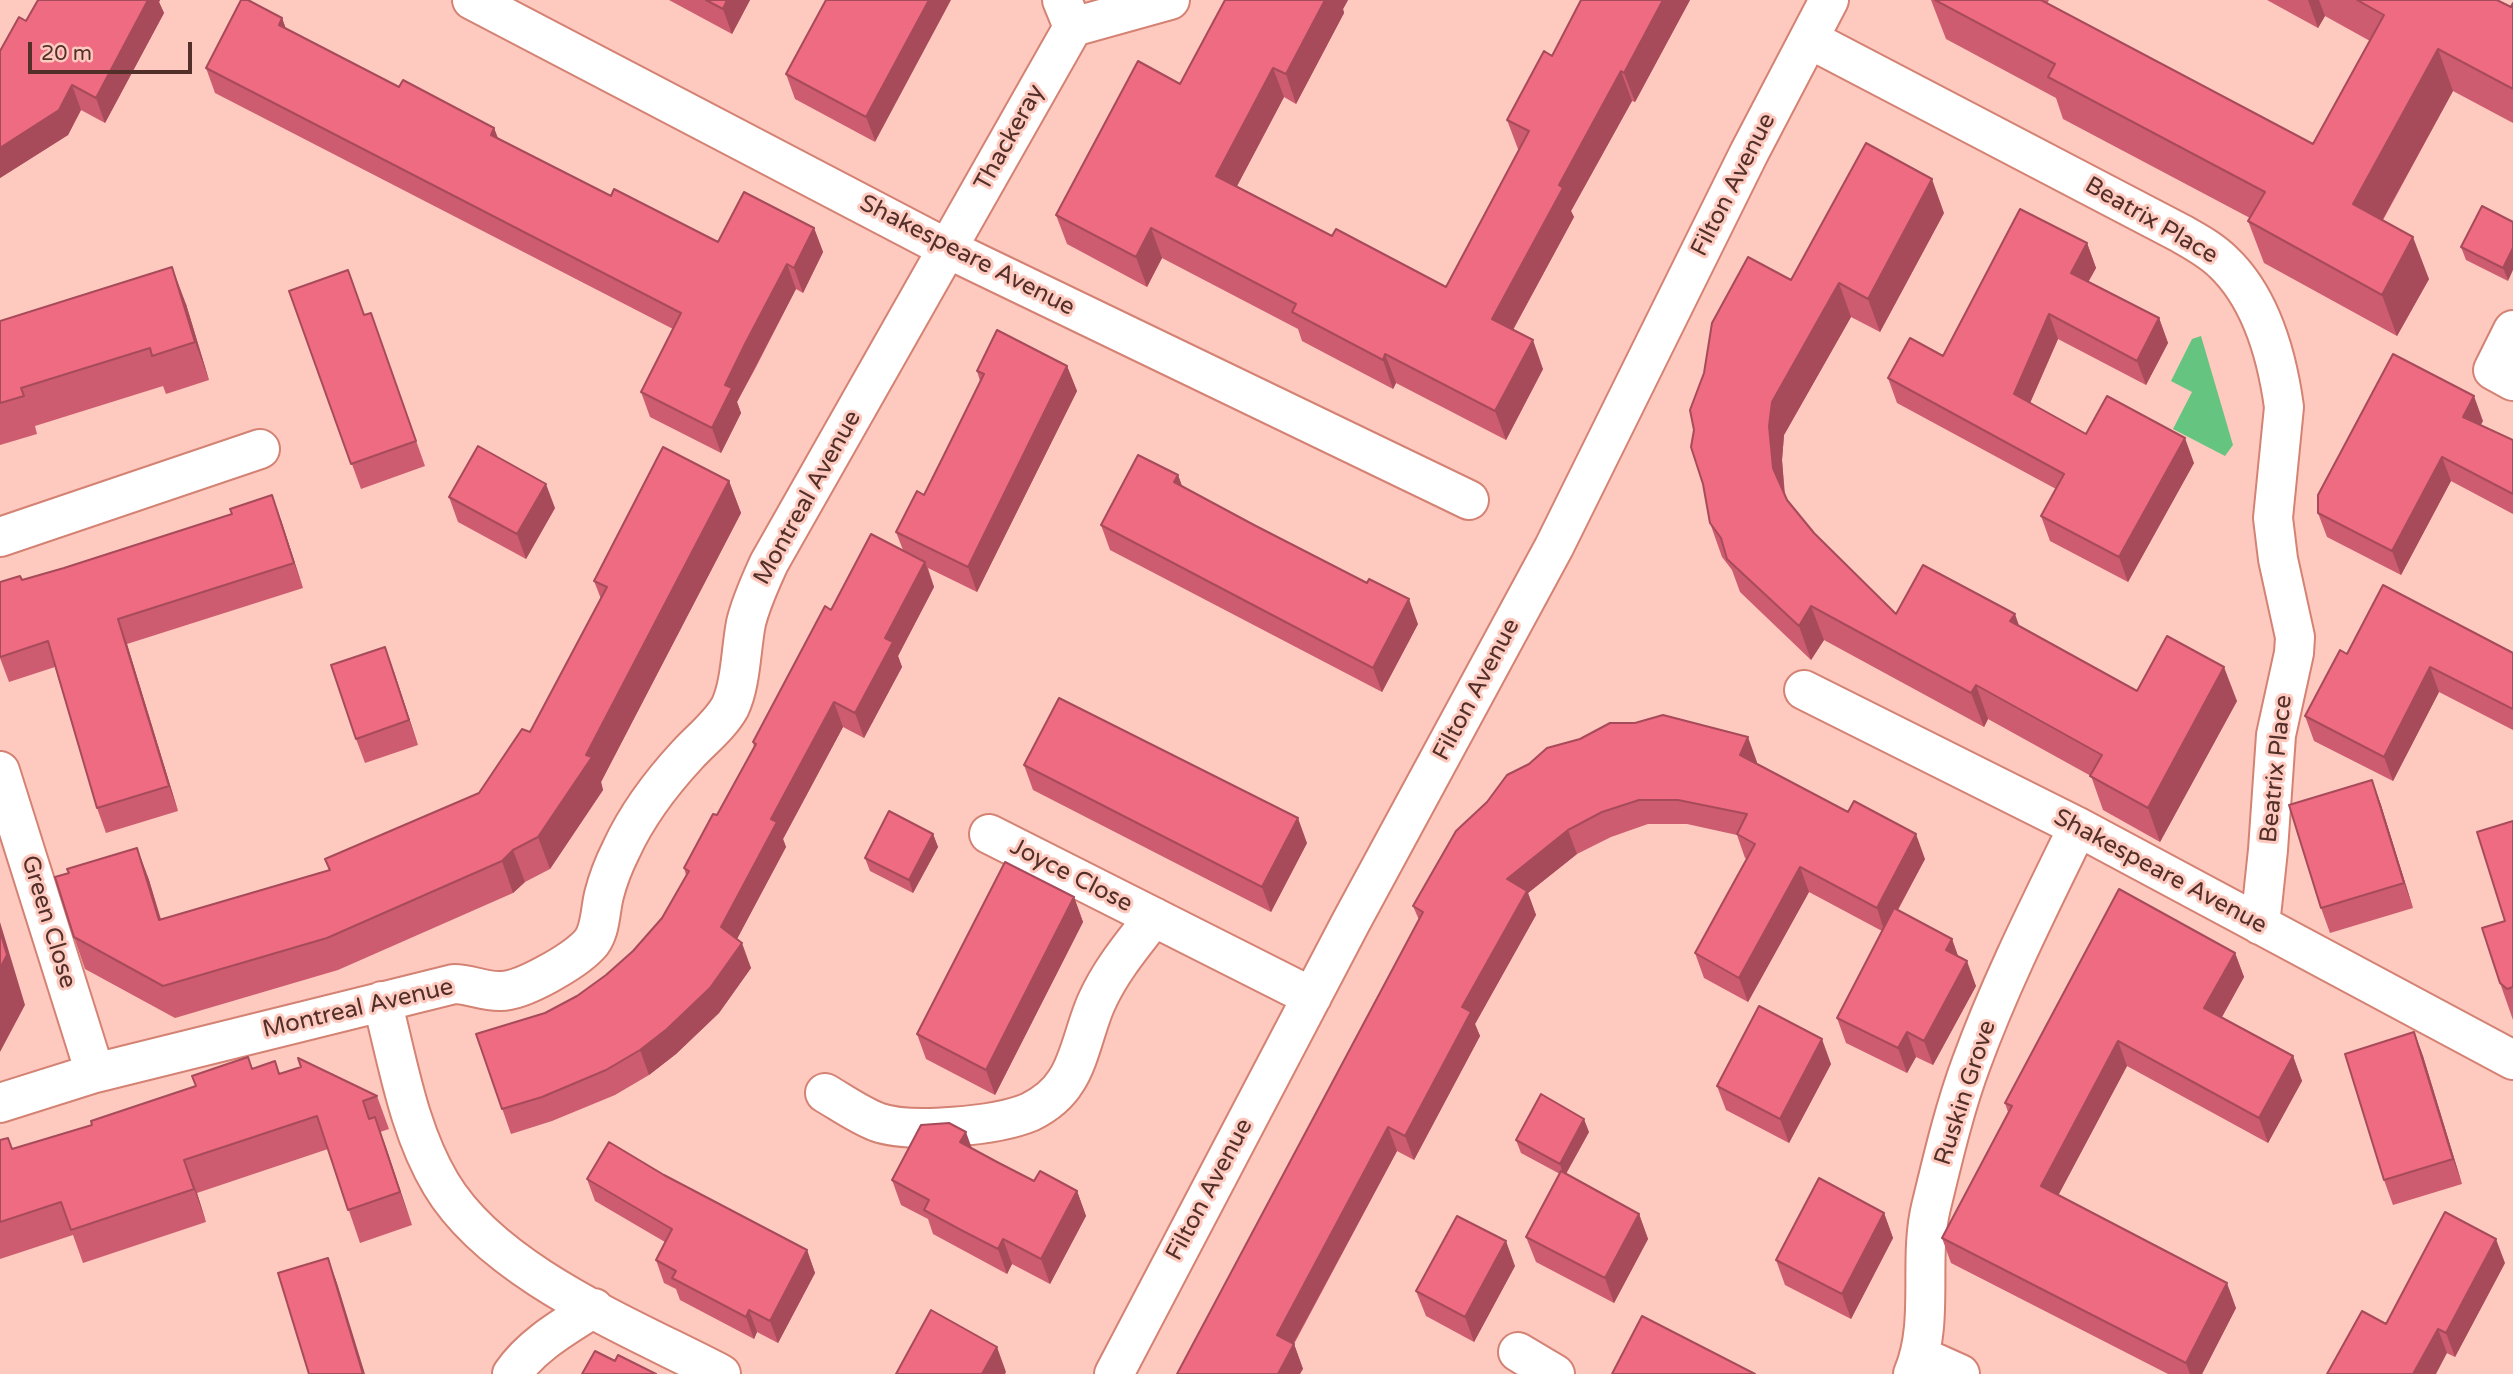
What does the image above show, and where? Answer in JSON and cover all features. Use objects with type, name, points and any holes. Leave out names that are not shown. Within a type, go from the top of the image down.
[{"type":"street","name":"Shakespeare Avenue","points":[[472,0],[948,248],[1469,500]]},
{"type":"street","name":"Thackeray","points":[[948,248],[1067,13],[1170,0]]},
{"type":"street","name":"Filton Avenue","points":[[1114,1374],[1312,997],[1554,547],[1749,153],[1829,0]]},
{"type":"street","name":"Beatrix Place","points":[[1809,39],[2192,239],[2225,263],[2252,302],[2267,334],[2282,391],[2283,429],[2273,527],[2295,637],[2276,734],[2260,925]]},
{"type":"street","name":"Montreal Avenue","points":[[0,1103],[95,1073],[454,985],[467,984],[498,992],[519,989],[585,949],[592,942],[603,897],[622,847],[650,801],[686,756],[717,725],[732,704],[747,622],[756,591],[948,248]]},
{"type":"street","points":[[2513,330],[2493,370],[2513,381]]},
{"type":"street","points":[[0,537],[260,449]]},
{"type":"street","name":"Shakespeare Avenue","points":[[1804,690],[2078,827],[2513,1060]]},
{"type":"street","name":"Green Close","points":[[0,771],[95,1073]]},
{"type":"street","name":"Ruskin Grove","points":[[1916,1365],[1923,1335],[1928,1219],[1952,1119],[2007,974],[2078,827]]},
{"type":"street","name":"Joyce Close","points":[[989,834],[1312,997]]},
{"type":"street","name":"Joyce Close","points":[[825,1093],[877,1122],[895,1125],[971,1125],[1019,1116],[1031,1111],[1055,1094],[1069,1077],[1088,1023],[1108,978],[1154,917]]},
{"type":"street","points":[[382,1001],[410,1113],[430,1162],[455,1204],[487,1239],[513,1260],[594,1308],[721,1374]]},
{"type":"street","points":[[512,1374],[531,1352],[548,1338],[594,1308]]},
{"type":"street","points":[[1518,1352],[1555,1374]]},
{"type":"street","points":[[1916,1365],[1960,1374]]},
{"type":"green space","points":[[2201,336],[2233,445],[2225,456],[2173,429],[2192,392],[2171,381],[2192,339]]},
{"type":"building","points":[[38,0],[148,0],[96,98],[72,85],[59,110],[0,148],[0,51],[19,17],[26,21]]},
{"type":"building","points":[[241,0],[248,0],[282,18],[279,25],[399,87],[403,80],[494,128],[491,135],[611,196],[614,189],[718,242],[744,192],[814,228],[794,268],[787,264],[745,344],[725,385],[732,388],[712,428],[641,392],[681,313],[206,68]]},
{"type":"building","points":[[706,0],[727,0],[723,9]]},
{"type":"building","points":[[826,0],[929,0],[866,117],[786,74]]},
{"type":"building","points":[[1225,0],[1325,0],[1286,74],[1273,68],[1216,176],[1332,236],[1336,229],[1446,287],[1529,131],[1507,120],[1544,51],[1552,56],[1581,0],[1663,0],[1559,185],[1563,188],[1492,319],[1533,340],[1495,411],[1385,354],[1383,360],[1292,312],[1296,304],[1151,228],[1136,257],[1056,215],[1138,61],[1180,84]]},
{"type":"building","points":[[1935,0],[2041,0],[2313,144],[2384,15],[2357,0],[2497,0],[2511,7],[2513,3],[2513,89],[2438,49],[2353,204],[2413,237],[2382,295],[2248,221],[2265,192],[2048,77],[2055,64]]},
{"type":"building","points":[[1866,143],[1932,179],[1868,299],[1839,283],[1772,402],[1769,426],[1773,468],[1787,500],[1814,533],[1896,614],[1923,565],[2015,614],[2010,621],[2137,691],[2167,636],[2224,667],[2148,808],[2090,776],[2102,755],[1976,685],[1971,693],[1811,606],[1799,626],[1727,559],[1721,538],[1710,523],[1703,484],[1691,447],[1694,430],[1690,410],[1704,373],[1712,323],[1748,257],[1791,280]]},
{"type":"building","points":[[2482,206],[2513,222],[2513,248],[2503,268],[2461,247]]},
{"type":"building","points":[[2020,209],[2087,243],[2071,273],[2159,318],[2137,361],[2049,314],[2014,394],[2086,434],[2107,396],[2185,438],[2119,557],[2041,516],[2064,474],[1888,378],[1910,338],[1943,356]]},
{"type":"building","points":[[172,267],[195,342],[152,356],[150,348],[21,388],[24,396],[0,403],[0,321]]},
{"type":"building","points":[[348,270],[364,315],[371,313],[416,441],[351,464],[289,291]]},
{"type":"building","points":[[997,330],[1067,366],[968,567],[896,532],[917,491],[924,495],[944,455],[984,374],[977,371]]},
{"type":"building","points":[[2393,354],[2474,396],[2463,417],[2513,440],[2513,494],[2442,457],[2392,551],[2318,513],[2318,495]]},
{"type":"building","points":[[478,446],[546,484],[517,534],[449,497]]},
{"type":"building","points":[[663,447],[729,481],[586,755],[592,757],[538,837],[513,850],[502,861],[327,938],[163,986],[74,937],[55,877],[69,873],[67,869],[137,848],[159,920],[330,870],[325,859],[479,793],[522,729],[530,732],[607,587],[594,581]]},
{"type":"building","points":[[1138,455],[1178,475],[1174,482],[1254,525],[1367,583],[1369,579],[1409,599],[1373,668],[1101,525]]},
{"type":"building","points":[[272,495],[294,563],[118,619],[169,786],[97,808],[48,641],[0,657],[0,582],[20,576],[22,580],[64,568],[232,514],[230,509]]},
{"type":"building","points":[[871,534],[925,562],[885,638],[893,642],[855,713],[834,702],[771,819],[777,822],[721,927],[742,943],[710,988],[667,1029],[640,1050],[606,1070],[542,1097],[502,1109],[476,1034],[545,1013],[577,996],[633,951],[662,918],[689,871],[684,868],[756,744],[753,742],[825,606],[831,610]]},
{"type":"building","points":[[2383,585],[2513,653],[2513,709],[2430,667],[2384,757],[2305,716],[2340,650],[2347,654]]},
{"type":"building","points":[[385,647],[409,720],[356,739],[331,665]]},
{"type":"building","points":[[1059,698],[1298,818],[1262,887],[1024,765]]},
{"type":"building","points":[[1663,715],[1748,737],[1740,755],[1848,812],[1854,801],[1916,834],[1877,908],[1800,867],[1739,978],[1695,953],[1755,844],[1737,834],[1747,814],[1678,800],[1639,800],[1602,812],[1568,830],[1507,879],[1527,891],[1462,1007],[1471,1012],[1405,1136],[1388,1127],[1277,1335],[1294,1344],[1278,1374],[1177,1374],[1423,912],[1413,906],[1456,831],[1487,802],[1507,775],[1529,764],[1547,748],[1580,739],[1610,723],[1635,723]]},
{"type":"building","points":[[2372,780],[2404,883],[2321,908],[2289,805]]},
{"type":"building","points":[[889,811],[933,834],[909,880],[865,858]]},
{"type":"building","points":[[2513,821],[2513,987],[2507,989],[2500,983],[2482,928],[2505,921],[2477,832]]},
{"type":"building","points":[[1005,862],[1074,897],[986,1070],[917,1034]]},
{"type":"building","points":[[2119,889],[2235,953],[2204,1008],[2293,1056],[2259,1118],[2118,1041],[2041,1186],[2227,1283],[2186,1363],[1942,1238],[2012,1106],[2005,1103]]},
{"type":"building","points":[[1894,908],[1952,939],[1946,950],[1967,961],[1924,1041],[1907,1032],[1898,1048],[1837,1018]]},
{"type":"building","points":[[0,931],[7,955],[0,968]]},
{"type":"building","points":[[1759,1006],[1822,1039],[1780,1119],[1717,1086]]},
{"type":"building","points":[[2414,1032],[2453,1159],[2384,1180],[2345,1054]]},
{"type":"building","points":[[248,1057],[252,1069],[275,1061],[279,1074],[301,1067],[298,1058],[377,1096],[363,1101],[369,1119],[375,1117],[400,1192],[348,1210],[317,1116],[184,1160],[194,1189],[71,1230],[61,1202],[0,1222],[0,1140],[8,1138],[12,1149],[92,1125],[91,1121],[196,1086],[192,1076]]},
{"type":"building","points":[[1541,1094],[1584,1119],[1560,1164],[1516,1140]]},
{"type":"building","points":[[949,1123],[966,1132],[960,1142],[997,1162],[1034,1181],[1040,1171],[1077,1191],[1041,1259],[1003,1239],[998,1249],[961,1230],[924,1210],[929,1200],[892,1180],[921,1125]]},
{"type":"building","points":[[609,1142],[664,1175],[807,1250],[770,1321],[749,1310],[746,1317],[672,1278],[676,1271],[656,1260],[672,1229],[587,1179]]},
{"type":"building","points":[[1561,1171],[1639,1214],[1605,1278],[1526,1237]]},
{"type":"building","points":[[1819,1178],[1884,1213],[1842,1294],[1776,1260]]},
{"type":"building","points":[[2445,1212],[2496,1239],[2446,1333],[2438,1329],[2413,1374],[2327,1374],[2362,1311],[2386,1324]]},
{"type":"building","points":[[1457,1216],[1506,1241],[1465,1317],[1416,1291]]},
{"type":"building","points":[[328,1258],[363,1374],[309,1374],[278,1273]]},
{"type":"building","points":[[931,1310],[997,1347],[982,1374],[896,1374]]},
{"type":"building","points":[[1642,1316],[1755,1374],[1612,1374]]},
{"type":"building","points":[[595,1351],[615,1361],[618,1355],[656,1374],[582,1374]]}]
